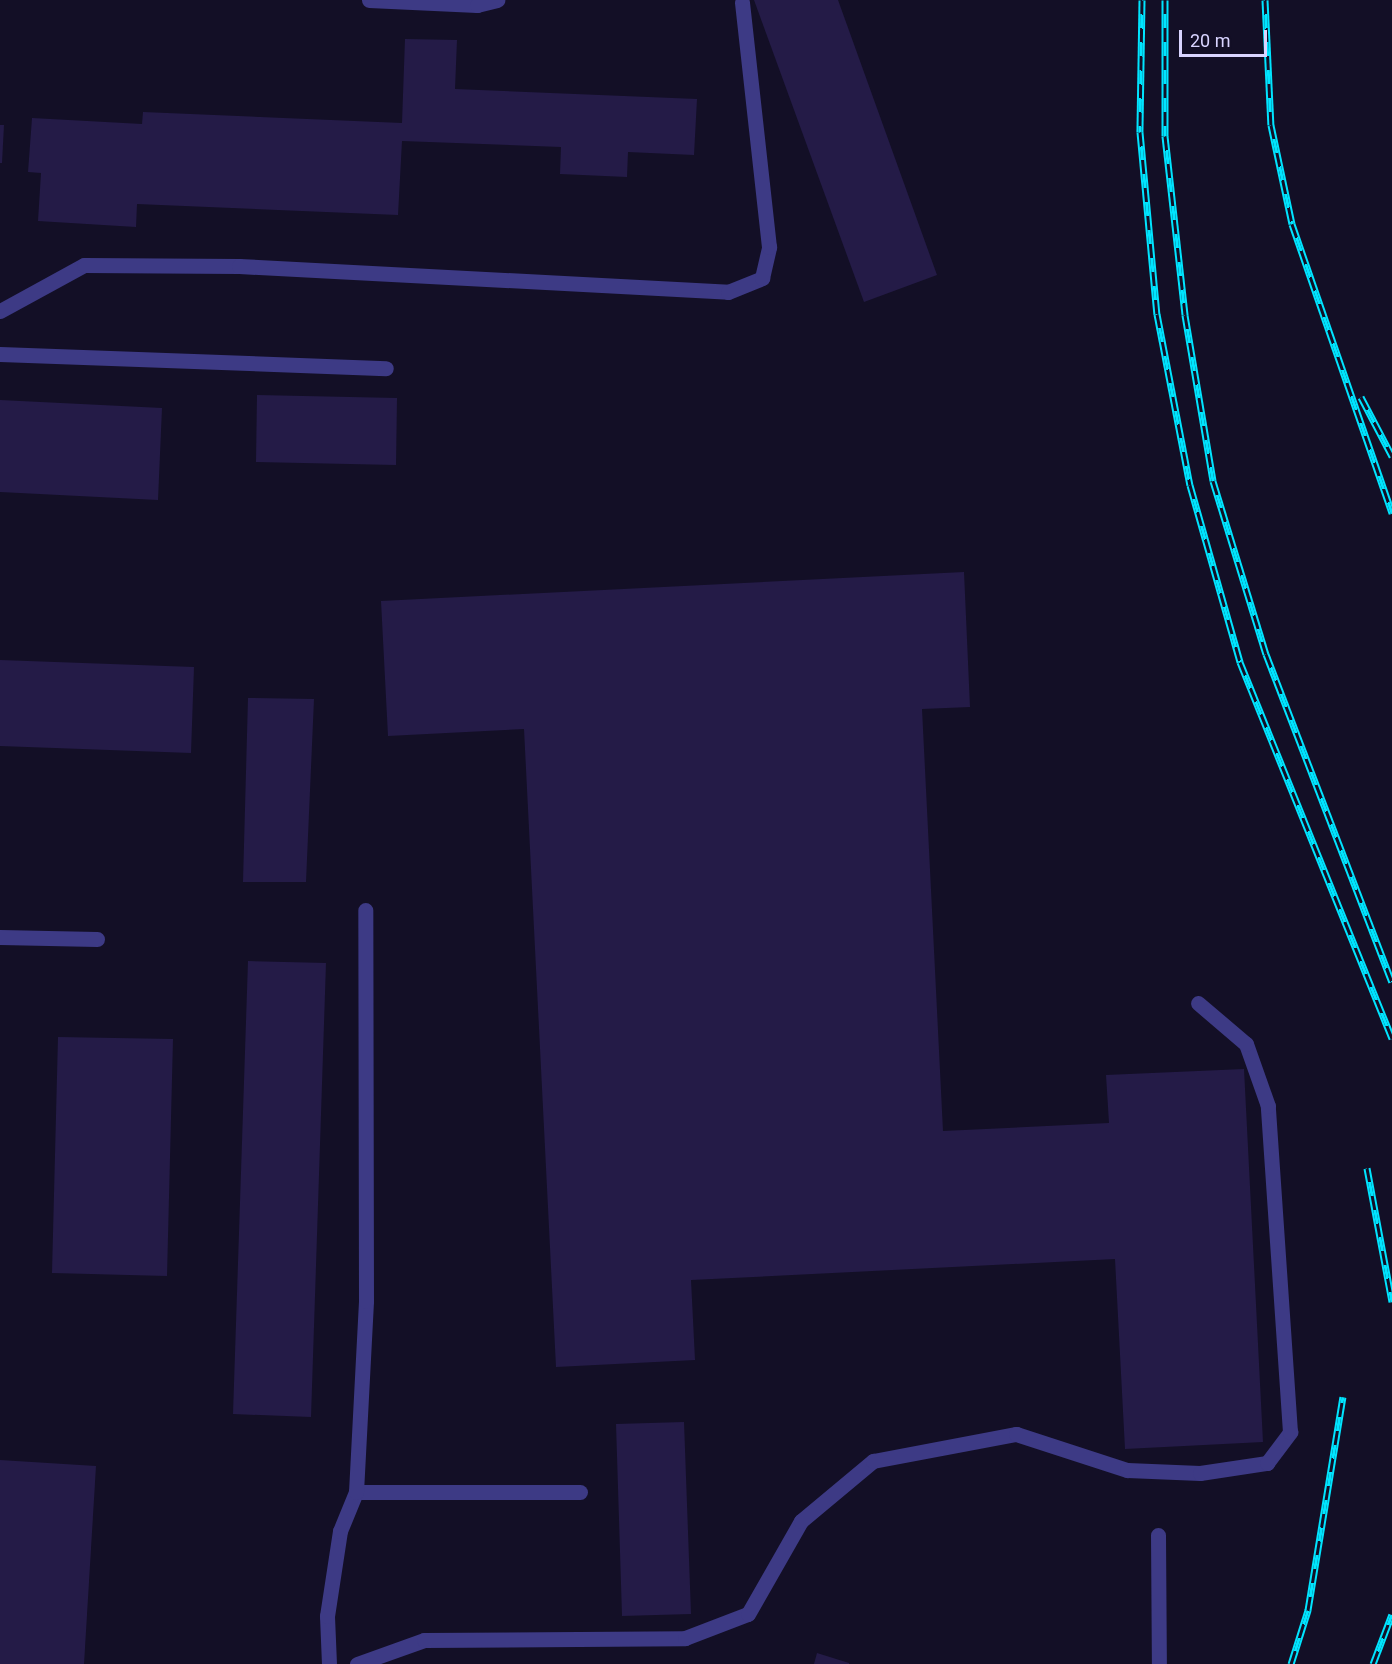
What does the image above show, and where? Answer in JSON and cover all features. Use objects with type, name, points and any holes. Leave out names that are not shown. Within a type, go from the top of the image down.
[{"type":"lane","points":[[369,0],[477,4],[497,0]]},
{"type":"lane","points":[[0,311],[84,265],[239,266],[728,292],[762,278],[769,247],[742,2]]},
{"type":"lane","points":[[0,354],[386,368]]},
{"type":"lane","points":[[329,1664],[327,1616],[340,1531],[356,1492],[366,1301],[364,910]]},
{"type":"lane","points":[[0,937],[96,939]]},
{"type":"lane","points":[[357,1664],[424,1640],[685,1638],[748,1614],[801,1521],[873,1461],[1016,1434],[1127,1470],[1200,1473],[1267,1463],[1290,1432],[1268,1107],[1246,1044],[1198,1003]]},
{"type":"lane","points":[[356,1492],[580,1492]]},
{"type":"lane","points":[[1158,1534],[1159,1664]]},
{"type":"building","points":[[754,0],[838,0],[937,275],[864,302]]},
{"type":"building","points":[[405,39],[457,40],[455,89],[697,99],[694,155],[628,152],[627,177],[560,174],[561,147],[402,141],[398,215],[137,204],[136,227],[38,221],[41,173],[28,172],[32,118],[142,124],[143,112],[402,123]]},
{"type":"building","points":[[0,125],[4,125],[2,163],[0,163]]},
{"type":"building","points":[[257,395],[397,398],[396,465],[256,462]]},
{"type":"building","points":[[0,400],[162,408],[158,500],[0,492]]},
{"type":"building","points":[[964,572],[970,707],[922,709],[943,1131],[1109,1123],[1106,1075],[1244,1069],[1263,1442],[1125,1449],[1115,1259],[691,1280],[695,1360],[556,1367],[524,729],[388,736],[381,601]]},
{"type":"building","points":[[0,660],[194,667],[191,753],[0,746]]},
{"type":"building","points":[[248,698],[314,699],[306,882],[243,882]]},
{"type":"building","points":[[248,961],[326,963],[311,1417],[233,1414]]},
{"type":"building","points":[[58,1037],[173,1039],[167,1276],[52,1273]]},
{"type":"building","points":[[684,1422],[691,1614],[622,1616],[616,1424]]},
{"type":"building","points":[[0,1460],[96,1466],[84,1664],[0,1664]]},
{"type":"building","points":[[817,1653],[849,1663],[849,1664],[814,1664]]},
{"type":"railway","points":[[1142,0],[1140,132],[1157,314],[1190,485],[1240,662],[1392,1038]]},
{"type":"railway","points":[[1165,0],[1165,136],[1185,315],[1213,481],[1266,654],[1392,982]]},
{"type":"railway","points":[[1265,0],[1271,125],[1292,224],[1392,513]]},
{"type":"railway","points":[[1361,397],[1392,456]]},
{"type":"railway","points":[[1367,1168],[1392,1302]]},
{"type":"railway","points":[[1291,1664],[1308,1610],[1343,1397]]},
{"type":"railway","points":[[1373,1664],[1392,1614]]}]
